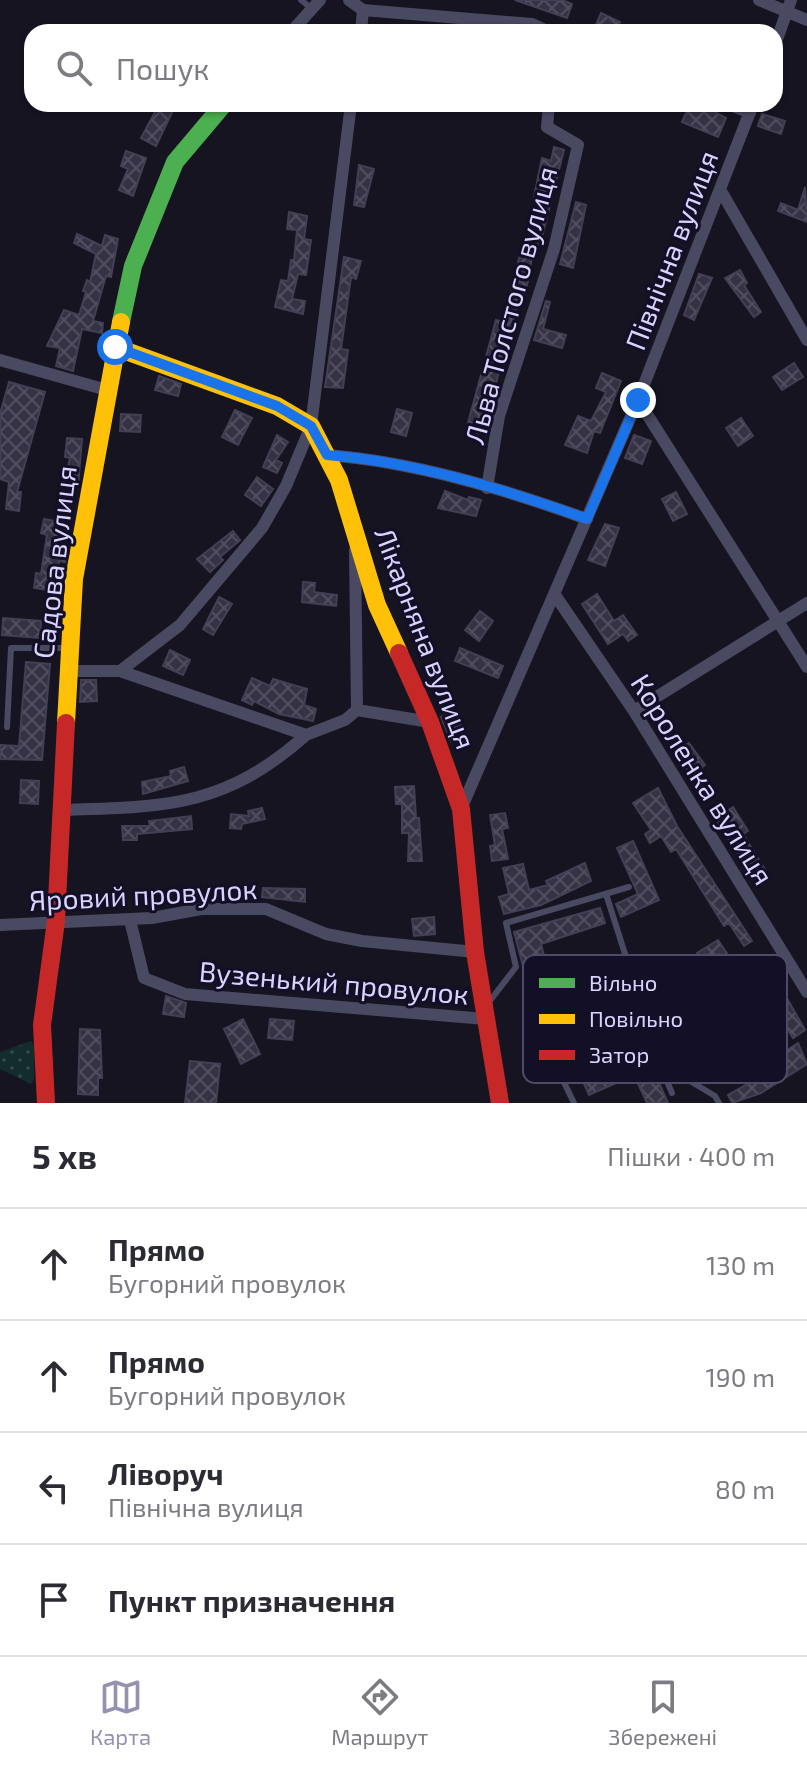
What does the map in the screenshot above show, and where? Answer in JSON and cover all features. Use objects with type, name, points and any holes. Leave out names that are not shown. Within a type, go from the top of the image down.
[{"type":"street","points":[[349,0],[363,10],[532,24]]},
{"type":"street","points":[[759,0],[789,6],[807,20]]},
{"type":"street","points":[[298,24],[316,5]]},
{"type":"street","points":[[362,24],[363,10]]},
{"type":"street","name":"Садова вулиця","points":[[46,1103],[42,1025],[56,921],[74,579],[115,347],[133,266],[175,162],[217,112]]},
{"type":"street","points":[[120,671],[180,625],[262,528],[286,486],[311,426],[350,112]]},
{"type":"street","name":"Льва Толстого вулиця","points":[[487,488],[499,416],[554,249],[578,145],[547,127],[548,112]]},
{"type":"street","name":"Північна вулиця","points":[[461,809],[638,400],[751,112]]},
{"type":"street","points":[[721,191],[804,336]]},
{"type":"street","points":[[804,336],[807,315]]},
{"type":"street","points":[[115,347],[277,406],[311,426]]},
{"type":"street","points":[[0,360],[107,390]]},
{"type":"street","points":[[638,400],[807,667]]},
{"type":"street","name":"Лікарняна вулиця","points":[[311,426],[339,480],[377,605],[430,722],[461,809],[475,952],[500,1103]]},
{"type":"street","points":[[327,455],[378,459],[587,519]]},
{"type":"street","points":[[355,535],[357,710]]},
{"type":"street","name":"Короленка вулиця","points":[[555,595],[634,711],[784,955]]},
{"type":"street","points":[[634,711],[807,603]]},
{"type":"street","points":[[68,671],[120,671],[306,735]]},
{"type":"street","points":[[60,810],[155,808],[205,798],[260,772],[306,735],[345,720],[357,710],[430,722]]},
{"type":"street","name":"Яровий провулок","points":[[0,925],[130,920],[201,909],[266,909],[326,934],[350,939],[475,952]]},
{"type":"street","name":"Вузенький провулок","points":[[130,920],[144,978],[185,994],[486,1014]]},
{"type":"street","name":"Короленка вулиця","points":[[787,960],[807,992]]},
{"type":"lane","points":[[301,0],[316,5]]},
{"type":"lane","points":[[7,727],[11,648],[70,648]]},
{"type":"lane","points":[[486,1014],[516,967],[506,923],[629,887]]},
{"type":"lane","points":[[606,894],[625,955]]},
{"type":"lane","points":[[564,1083],[574,1103]]},
{"type":"lane","points":[[668,1083],[672,1093]]},
{"type":"lane","points":[[693,1083],[715,1096],[719,1103]]},
{"type":"green space","points":[[31,1041],[34,1046],[34,1079],[31,1084],[0,1069],[0,1052]]},
{"type":"building","points":[[515,0],[562,0],[572,4],[567,18]]},
{"type":"building","points":[[601,13],[620,22],[619,24],[596,24]]},
{"type":"building","points":[[155,112],[172,112],[156,146],[141,138]]},
{"type":"building","points":[[686,112],[715,112],[726,118],[718,137],[682,122]]},
{"type":"building","points":[[762,114],[785,121],[781,134],[758,126]]},
{"type":"building","points":[[554,147],[564,150],[540,245],[529,242],[538,198],[534,197],[542,158],[551,161]]},
{"type":"building","points":[[126,151],[146,158],[133,196],[119,190],[128,169],[121,166]]},
{"type":"building","points":[[359,165],[374,169],[364,207],[354,205]]},
{"type":"building","points":[[805,187],[807,222],[778,211],[781,203],[798,210]]},
{"type":"building","points":[[576,202],[586,205],[573,268],[560,264]]},
{"type":"building","points":[[289,212],[307,216],[304,239],[311,240],[306,275],[298,274],[292,299],[305,301],[303,314],[275,307],[281,280],[288,281],[291,260],[294,260],[297,230],[287,229]]},
{"type":"building","points":[[77,234],[102,246],[105,235],[118,239],[111,277],[106,276],[93,321],[103,323],[102,333],[82,329],[73,371],[56,366],[60,348],[47,346],[64,310],[79,315],[86,292],[83,291],[87,280],[90,282],[96,254],[74,243]]},
{"type":"building","points":[[520,254],[532,257],[528,281],[524,296],[520,295],[490,405],[486,404],[478,434],[466,430],[496,320],[504,322]]},
{"type":"building","points":[[344,257],[361,261],[356,279],[351,277],[341,349],[348,350],[343,388],[325,387]]},
{"type":"building","points":[[740,270],[747,283],[744,285],[761,312],[754,317],[725,278]]},
{"type":"building","points":[[699,274],[712,278],[694,320],[684,315]]},
{"type":"building","points":[[546,301],[550,302],[543,329],[566,335],[562,348],[534,340]]},
{"type":"building","points":[[794,363],[803,377],[782,390],[773,377]]},
{"type":"building","points":[[602,373],[621,381],[600,433],[594,431],[587,453],[565,445],[578,416],[591,421],[606,392],[596,388]]},
{"type":"building","points":[[159,376],[181,384],[178,396],[155,390]]},
{"type":"building","points":[[9,382],[45,392],[17,492],[21,492],[19,511],[6,509],[9,482],[0,479],[0,414]]},
{"type":"building","points":[[397,409],[412,413],[406,436],[391,432]]},
{"type":"building","points":[[235,410],[252,418],[238,445],[222,437]]},
{"type":"building","points":[[121,414],[141,415],[140,432],[120,431]]},
{"type":"building","points":[[741,418],[753,436],[738,446],[726,428]]},
{"type":"building","points":[[277,435],[288,442],[276,460],[282,463],[277,473],[263,467]]},
{"type":"building","points":[[634,435],[651,441],[642,464],[625,458]]},
{"type":"building","points":[[67,438],[82,439],[78,486],[64,483],[70,458],[65,457]]},
{"type":"building","points":[[257,477],[273,489],[261,506],[245,495]]},
{"type":"building","points":[[445,491],[468,500],[469,497],[481,500],[476,516],[438,508]]},
{"type":"building","points":[[676,492],[687,514],[673,521],[662,499]]},
{"type":"building","points":[[44,519],[67,523],[62,547],[67,547],[65,562],[59,561],[55,591],[34,588],[36,573],[41,574],[47,535],[41,533]]},
{"type":"building","points":[[605,524],[619,528],[605,566],[588,560]]},
{"type":"building","points":[[233,531],[240,540],[220,557],[223,560],[210,572],[197,559]]},
{"type":"building","points":[[303,582],[315,583],[314,592],[337,595],[336,606],[302,602]]},
{"type":"building","points":[[597,594],[614,621],[623,615],[637,635],[628,641],[623,634],[608,644],[582,604]]},
{"type":"building","points":[[219,597],[232,604],[213,635],[203,629]]},
{"type":"building","points":[[480,611],[493,621],[479,641],[465,630]]},
{"type":"building","points":[[3,618],[41,621],[40,638],[2,635]]},
{"type":"building","points":[[460,648],[503,666],[498,678],[455,661]]},
{"type":"building","points":[[170,650],[190,660],[183,675],[163,666]]},
{"type":"building","points":[[26,662],[50,664],[42,760],[0,759],[0,745],[19,746]]},
{"type":"building","points":[[252,678],[270,686],[273,679],[307,689],[304,705],[316,709],[313,721],[279,714],[254,701],[252,705],[242,700]]},
{"type":"building","points":[[81,680],[96,680],[97,701],[80,702]]},
{"type":"building","points":[[455,711],[465,735],[451,741],[441,717]]},
{"type":"building","points":[[689,743],[705,765],[691,775],[676,753]]},
{"type":"building","points":[[184,767],[188,781],[143,794],[142,782],[171,776],[170,771]]},
{"type":"building","points":[[21,780],[39,781],[38,804],[20,803]]},
{"type":"building","points":[[414,786],[422,861],[408,861],[409,833],[402,833],[402,804],[396,804],[395,787]]},
{"type":"building","points":[[658,788],[677,826],[752,941],[744,946],[729,923],[724,926],[676,849],[671,852],[661,836],[650,843],[645,834],[651,830],[633,803]]},
{"type":"building","points":[[733,807],[748,831],[743,834],[766,871],[754,878],[715,818]]},
{"type":"building","points":[[262,808],[265,819],[242,824],[241,829],[230,828],[231,814],[249,816],[248,811]]},
{"type":"building","points":[[505,813],[508,828],[502,829],[508,859],[492,861],[490,846],[495,845],[490,815]]},
{"type":"building","points":[[191,816],[192,829],[137,834],[137,840],[123,840],[122,826],[150,826],[149,821]]},
{"type":"building","points":[[633,841],[659,900],[621,917],[616,904],[638,894],[617,848]]},
{"type":"building","points":[[585,863],[591,881],[541,905],[504,914],[499,897],[509,894],[503,868],[523,864],[529,890],[548,885],[546,881]]},
{"type":"building","points":[[263,888],[305,889],[305,902],[262,897]]},
{"type":"building","points":[[600,908],[605,923],[541,944],[544,955],[523,955],[523,966],[514,932]]},
{"type":"building","points":[[434,917],[435,934],[414,936],[412,919]]},
{"type":"building","points":[[718,940],[728,955],[698,955]]},
{"type":"building","points":[[166,996],[186,1003],[184,1017],[163,1014]]},
{"type":"building","points":[[787,1001],[805,1030],[793,1038],[787,1028]]},
{"type":"building","points":[[243,1019],[260,1054],[241,1064],[224,1029]]},
{"type":"building","points":[[270,1019],[294,1021],[292,1040],[268,1038]]},
{"type":"building","points":[[80,1029],[100,1030],[102,1078],[98,1078],[98,1095],[78,1094]]},
{"type":"building","points":[[798,1043],[807,1064],[787,1077],[787,1050]]},
{"type":"building","points":[[190,1061],[220,1064],[216,1103],[185,1103]]},
{"type":"building","points":[[584,1083],[616,1083],[589,1095]]},
{"type":"building","points":[[638,1083],[659,1083],[668,1103],[647,1103]]},
{"type":"building","points":[[750,1083],[777,1083],[761,1093],[732,1103],[728,1095]]},
{"type":"traffic: fast","points":[[121,322],[133,266],[175,162],[217,112]]},
{"type":"traffic: slow","points":[[66,723],[74,579],[121,322]]},
{"type":"traffic: slow","points":[[115,347],[277,406],[311,426],[339,480],[377,605],[399,653]]},
{"type":"traffic: jam","points":[[399,653],[430,722],[461,809],[475,952],[500,1103]]},
{"type":"traffic: jam","points":[[46,1103],[42,1025],[56,921],[66,723]]},
{"type":"route","points":[[115,347],[277,406],[311,426],[327,455],[378,459],[541,502],[587,519],[638,400]]}]
